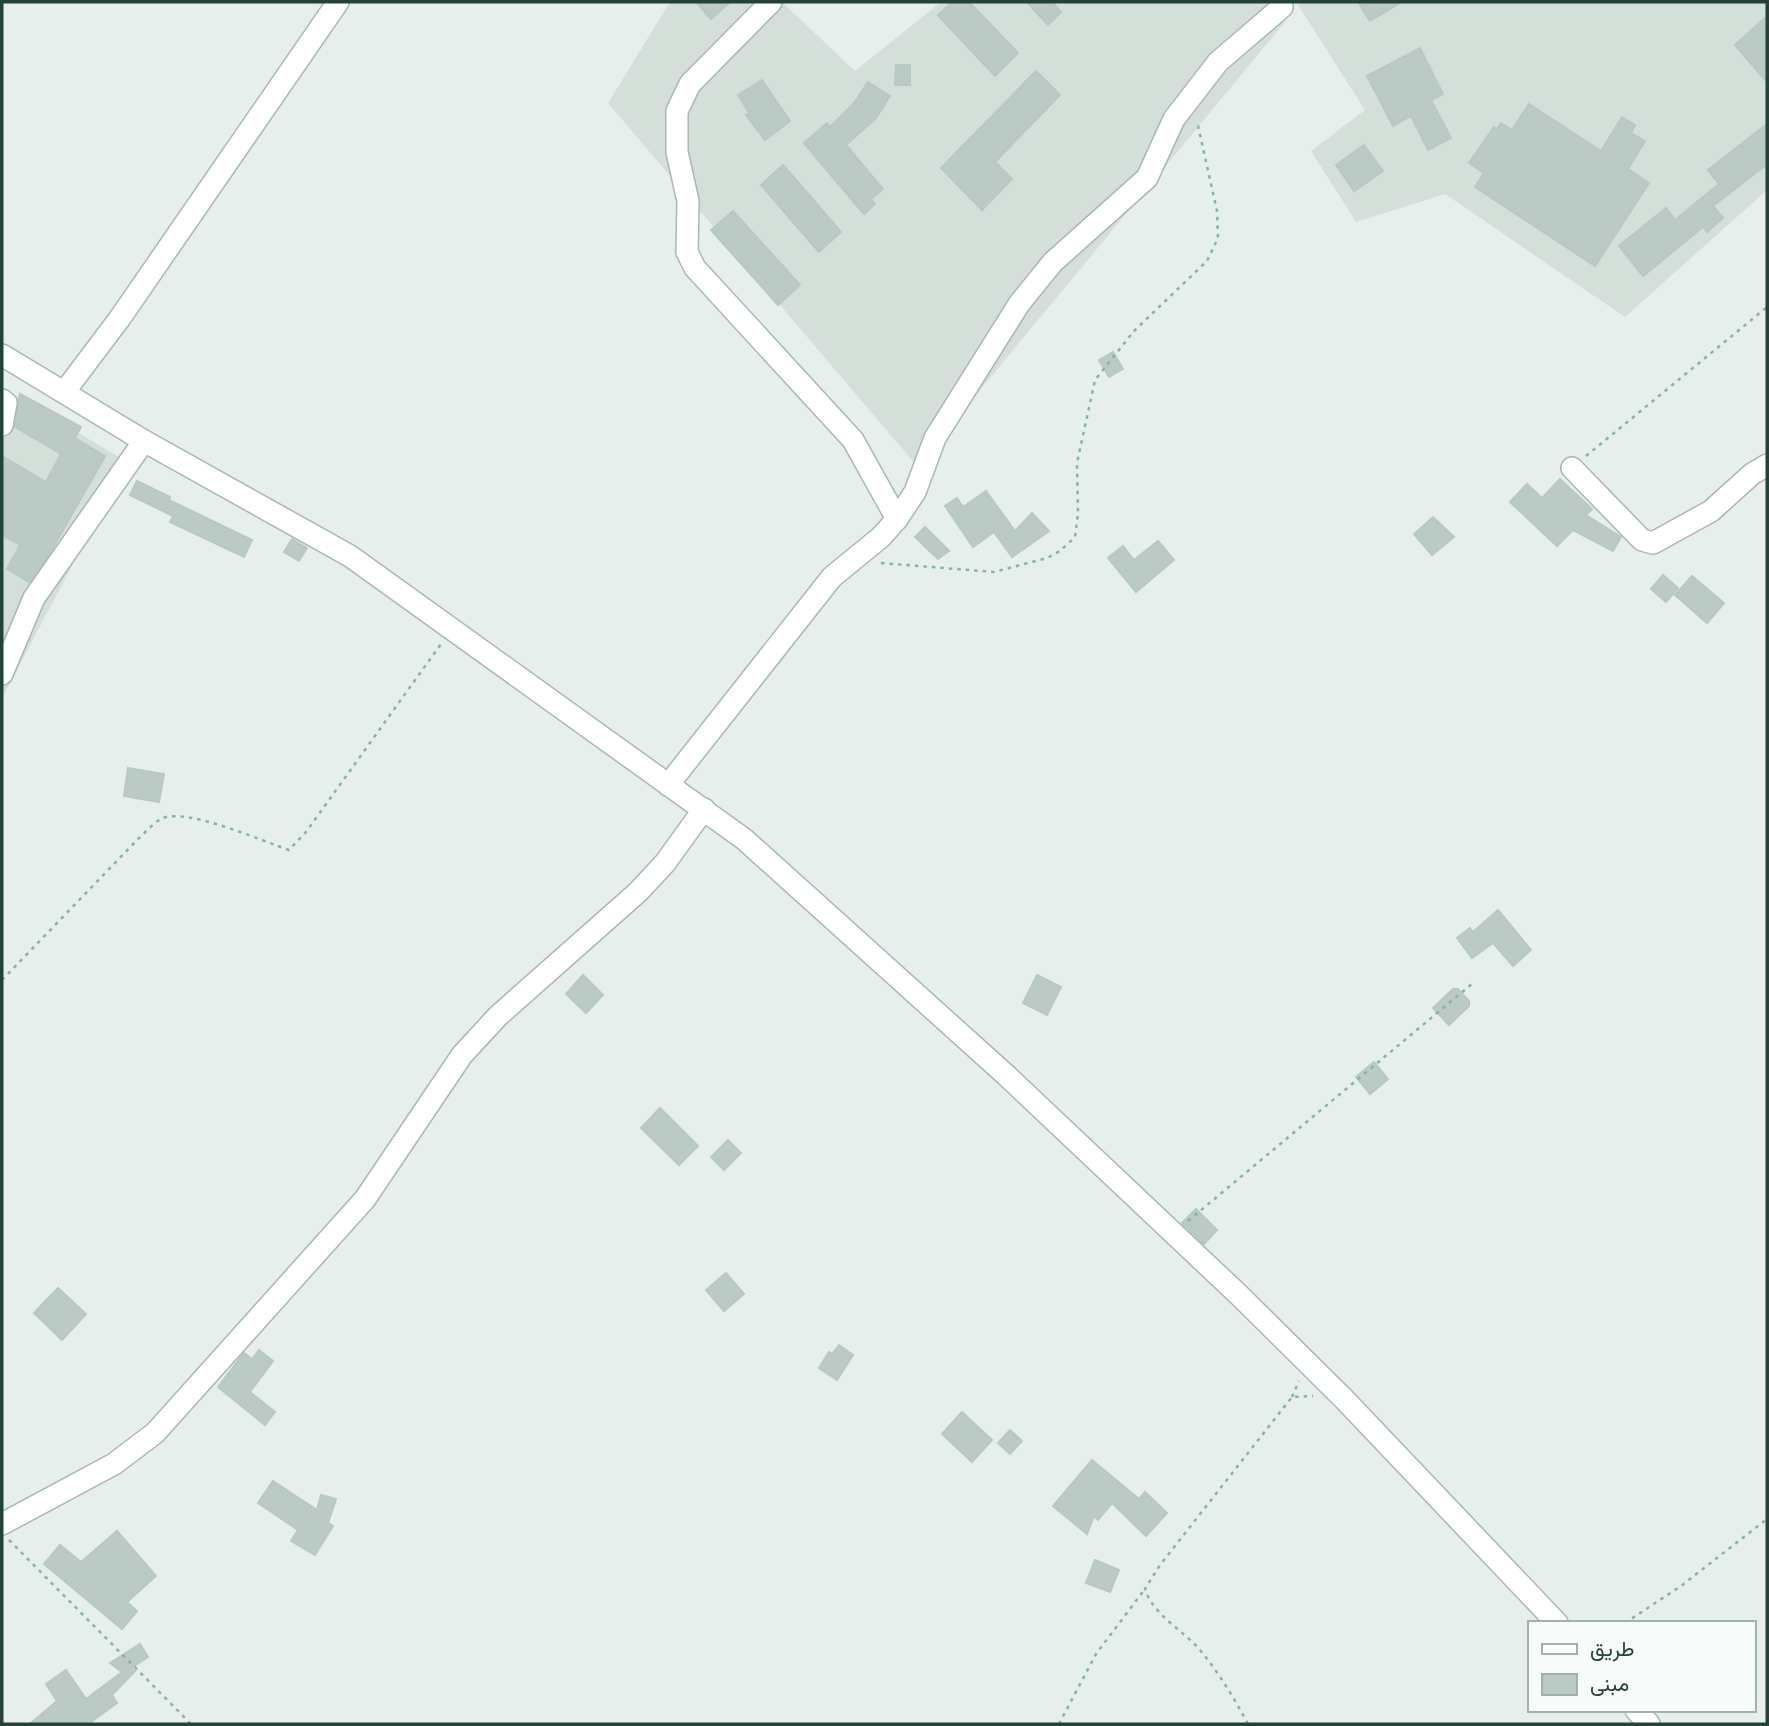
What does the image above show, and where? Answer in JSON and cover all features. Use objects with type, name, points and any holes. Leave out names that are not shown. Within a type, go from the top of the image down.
[{"type":"street","points":[[65,391],[120,318],[338,2]]},
{"type":"street","points":[[771,2],[681,97],[675,127],[677,152],[688,201],[687,251],[695,268],[853,440],[897,519]]},
{"type":"street","points":[[668,785],[818,594],[897,519],[915,492],[935,438],[1018,304],[1053,262],[1147,178],[1174,119],[1218,62],[1282,7],[1281,2]]},
{"type":"street","points":[[2,355],[65,391],[144,442],[350,556],[744,839],[1006,1075],[1344,1399],[1555,1621]]},
{"type":"street","points":[[2,400],[6,403],[7,411],[2,425]]},
{"type":"street","points":[[2,674],[34,598],[144,442]]},
{"type":"street","points":[[1572,468],[1642,540],[1653,543],[1711,511],[1758,469],[1767,465]]},
{"type":"street","points":[[2,1524],[114,1464],[155,1433],[356,1209],[463,1055],[498,1016],[638,892],[665,863],[705,809]]},
{"type":"path","points":[[850,561],[994,572],[1047,558],[1060,551],[1074,537],[1078,514],[1077,463],[1095,380],[1134,331],[1207,261],[1219,238],[1217,211],[1196,118]]},
{"type":"path","points":[[1572,468],[1767,307]]},
{"type":"path","points":[[2,981],[141,836],[163,818],[191,818],[216,824],[289,850],[306,832],[451,630]]},
{"type":"path","points":[[1172,1234],[1473,983]]},
{"type":"path","points":[[1059,1724],[1096,1654],[1160,1565],[1292,1397],[1344,1399]]},
{"type":"path","points":[[1628,1621],[1681,1586],[1767,1519]]},
{"type":"path","points":[[2,1533],[191,1724]]},
{"type":"path","points":[[1145,1589],[1151,1604],[1198,1648],[1213,1667],[1248,1724]]},
{"type":"shaded area","points":[[670,2],[782,2],[855,71],[941,2],[1275,2],[1285,22],[917,466],[608,103]]},
{"type":"shaded area","points":[[1296,2],[1767,2],[1767,190],[1625,317],[1445,194],[1356,222],[1311,151],[1365,110]]},
{"type":"shaded area","points":[[2,387],[127,462],[2,698]]},
{"type":"building","points":[[696,2],[730,2],[711,19]]},
{"type":"building","points":[[952,2],[969,2],[1018,53],[995,76],[938,15]]},
{"type":"building","points":[[1027,2],[1052,2],[1061,12],[1048,25]]},
{"type":"building","points":[[1358,2],[1402,2],[1370,21]]},
{"type":"building","points":[[1767,16],[1767,82],[1735,45]]},
{"type":"building","points":[[1420,48],[1443,94],[1431,100],[1451,138],[1428,150],[1411,116],[1393,126],[1367,76]]},
{"type":"building","points":[[896,65],[910,65],[910,85],[895,85]]},
{"type":"building","points":[[1036,71],[1060,95],[995,162],[1012,179],[982,210],[941,168]]},
{"type":"building","points":[[762,80],[790,121],[765,140],[746,115],[749,113],[738,95]]},
{"type":"building","points":[[868,82],[890,96],[876,118],[846,145],[883,189],[871,199],[875,204],[864,214],[804,143],[827,123],[830,127],[855,102]]},
{"type":"building","points":[[1529,104],[1601,151],[1622,117],[1635,125],[1631,133],[1645,141],[1628,169],[1649,183],[1595,266],[1475,187],[1484,173],[1469,163],[1494,127],[1497,129],[1501,123],[1512,130]]},
{"type":"building","points":[[1767,124],[1767,164],[1713,206],[1723,218],[1707,232],[1703,227],[1643,276],[1619,246],[1666,208],[1675,220],[1719,184],[1708,170]]},
{"type":"building","points":[[1364,145],[1383,171],[1354,191],[1336,165]]},
{"type":"building","points":[[783,165],[841,232],[819,252],[761,185]]},
{"type":"building","points":[[733,211],[800,285],[778,305],[711,230]]},
{"type":"building","points":[[1113,352],[1123,369],[1109,377],[1099,360]]},
{"type":"building","points":[[20,394],[81,427],[75,438],[105,456],[50,553],[29,582],[7,569],[20,545],[2,535],[2,456],[46,482],[61,454],[15,427]]},
{"type":"building","points":[[1560,479],[1592,509],[1586,515],[1621,537],[1613,551],[1573,530],[1557,546],[1510,502],[1527,484],[1542,498]]},
{"type":"building","points":[[137,481],[170,497],[169,500],[252,540],[244,557],[170,522],[173,516],[130,495]]},
{"type":"building","points":[[986,491],[1015,531],[1032,513],[1049,531],[1012,557],[994,532],[973,547],[945,506],[957,498],[963,507]]},
{"type":"building","points":[[1433,517],[1454,537],[1432,555],[1414,534]]},
{"type":"building","points":[[925,527],[949,551],[938,559],[915,537]]},
{"type":"building","points":[[292,539],[307,548],[299,561],[284,552]]},
{"type":"building","points":[[1158,541],[1174,560],[1136,592],[1108,558],[1123,546],[1134,560]]},
{"type":"building","points":[[1663,575],[1678,588],[1666,602],[1651,589]]},
{"type":"building","points":[[1692,576],[1724,603],[1707,623],[1675,595]]},
{"type":"building","points":[[128,768],[164,774],[159,802],[124,796]]},
{"type":"building","points":[[1498,910],[1531,950],[1513,966],[1493,943],[1472,958],[1457,938],[1470,928],[1473,932]]},
{"type":"building","points":[[583,975],[603,995],[586,1013],[566,994]]},
{"type":"building","points":[[1037,975],[1061,987],[1047,1015],[1023,1003]]},
{"type":"building","points":[[1453,989],[1458,989],[1469,1001],[1469,1006],[1449,1025],[1433,1008]]},
{"type":"building","points":[[1374,1062],[1388,1079],[1370,1094],[1356,1077]]},
{"type":"building","points":[[660,1108],[698,1146],[679,1165],[641,1128]]},
{"type":"building","points":[[728,1140],[741,1153],[724,1170],[711,1157]]},
{"type":"building","points":[[1196,1209],[1217,1230],[1204,1244],[1182,1223]]},
{"type":"building","points":[[726,1273],[744,1294],[724,1311],[706,1290]]},
{"type":"building","points":[[58,1288],[86,1314],[62,1340],[34,1313]]},
{"type":"building","points":[[839,1345],[853,1355],[837,1380],[819,1368],[829,1352],[832,1354]]},
{"type":"building","points":[[259,1350],[273,1361],[250,1392],[275,1412],[265,1425],[218,1387],[244,1353],[252,1359]]},
{"type":"building","points":[[962,1412],[992,1440],[972,1462],[942,1434]]},
{"type":"building","points":[[1010,1430],[1022,1441],[1010,1454],[998,1443]]},
{"type":"building","points":[[1092,1460],[1139,1499],[1145,1492],[1167,1513],[1146,1536],[1112,1503],[1098,1520],[1094,1516],[1087,1534],[1053,1506]]},
{"type":"building","points":[[273,1481],[317,1510],[321,1495],[336,1499],[328,1523],[333,1526],[315,1555],[291,1541],[298,1530],[258,1503]]},
{"type":"building","points":[[117,1531],[156,1576],[127,1602],[137,1611],[122,1629],[44,1564],[60,1545],[81,1562]]},
{"type":"building","points":[[1095,1560],[1119,1570],[1110,1592],[1086,1583]]},
{"type":"building","points":[[140,1644],[148,1657],[131,1668],[135,1671],[112,1695],[117,1703],[88,1724],[30,1724],[57,1701],[46,1684],[66,1670],[86,1699],[122,1672],[110,1663]]}]
